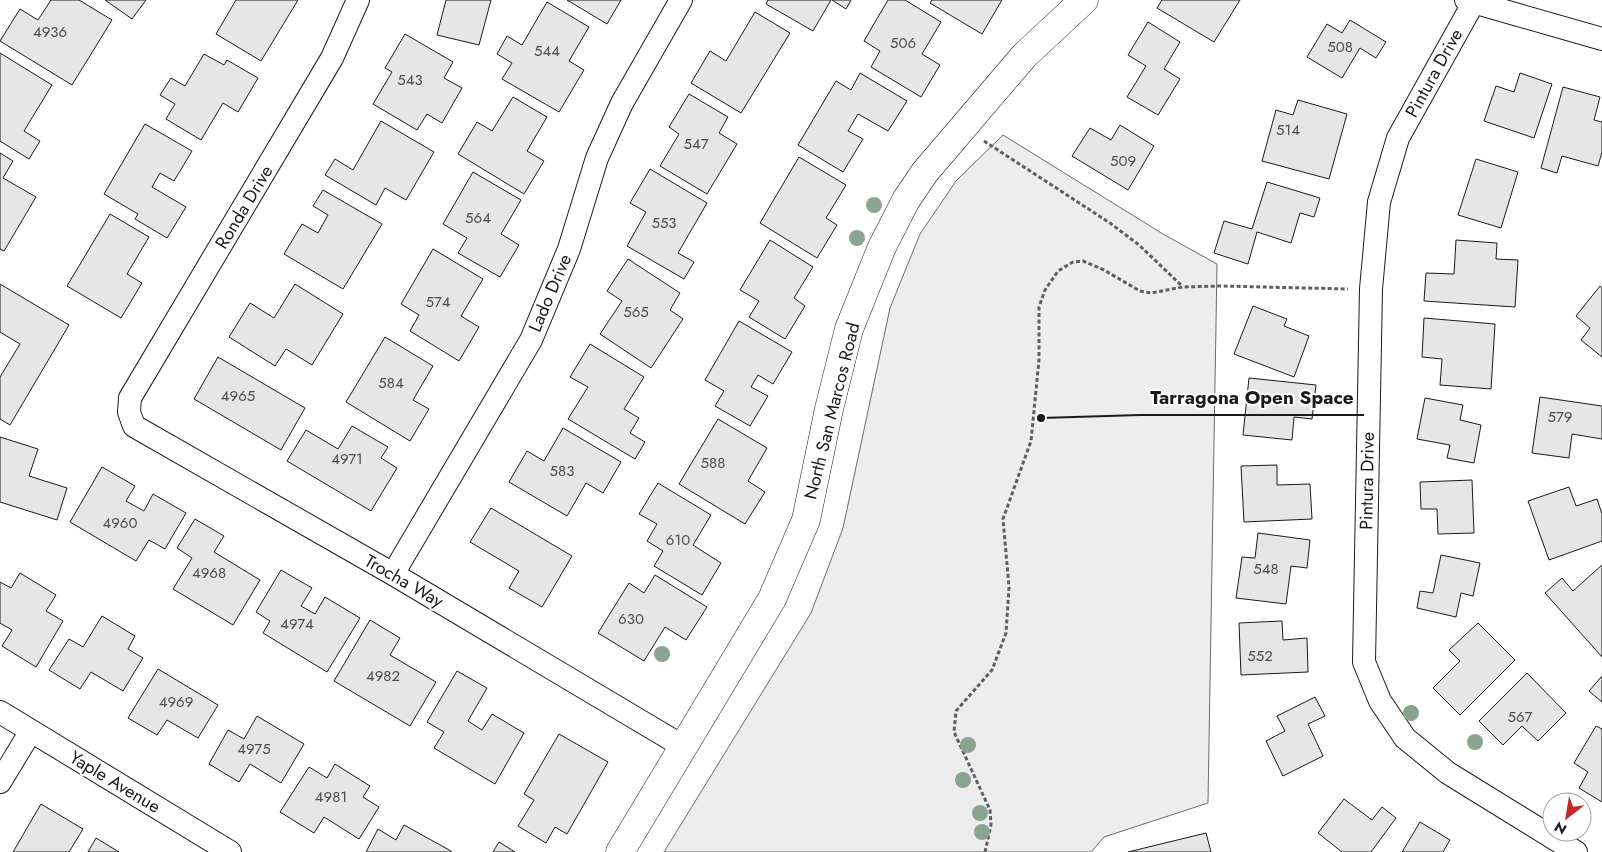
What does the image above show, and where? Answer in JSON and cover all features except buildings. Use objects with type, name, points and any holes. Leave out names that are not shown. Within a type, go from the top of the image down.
[{"type":"street","name":"Ronda Drive","points":[[129,412],[130,398],[332,58],[358,0]]},
{"type":"street","name":"Lado Drive","points":[[393,574],[530,340],[569,249],[598,158],[622,103],[681,0]]},
{"type":"street","name":"North San Marcos Road","points":[[620,852],[772,599],[806,520],[829,410],[849,329],[882,247],[906,200],[925,172],[1024,56],[1084,0]]},
{"type":"street","points":[[1472,1],[1602,39]]},
{"type":"street","name":"Pintura Drive","points":[[1472,1],[1398,138],[1379,202],[1371,289],[1364,662],[1380,701],[1405,738],[1448,773],[1576,852]]},
{"type":"street","name":"Trocha Way","points":[[129,412],[134,426],[393,574],[684,747]]},
{"type":"street","name":"Yaple Avenue","points":[[0,712],[230,852]]},
{"type":"street","points":[[0,782],[31,730]]},
{"type":"path","points":[[964,128],[1110,223],[1139,245],[1183,286]]},
{"type":"path","points":[[985,852],[991,825],[990,810],[954,732],[956,711],[992,670],[1006,633],[1009,587],[1003,519],[1032,441],[1039,360],[1039,307],[1045,290],[1058,271],[1073,262],[1083,261],[1093,264],[1140,291],[1151,293],[1183,286],[1371,289]]},
{"type":"shaded area","points":[[1003,135],[1163,234],[1217,264],[1208,803],[1104,837],[1091,852],[664,852],[811,613],[843,528],[890,308],[920,234],[956,181]]},
{"type":"place","name":"Tarragona Open Space","points":[[1041,418]]}]
